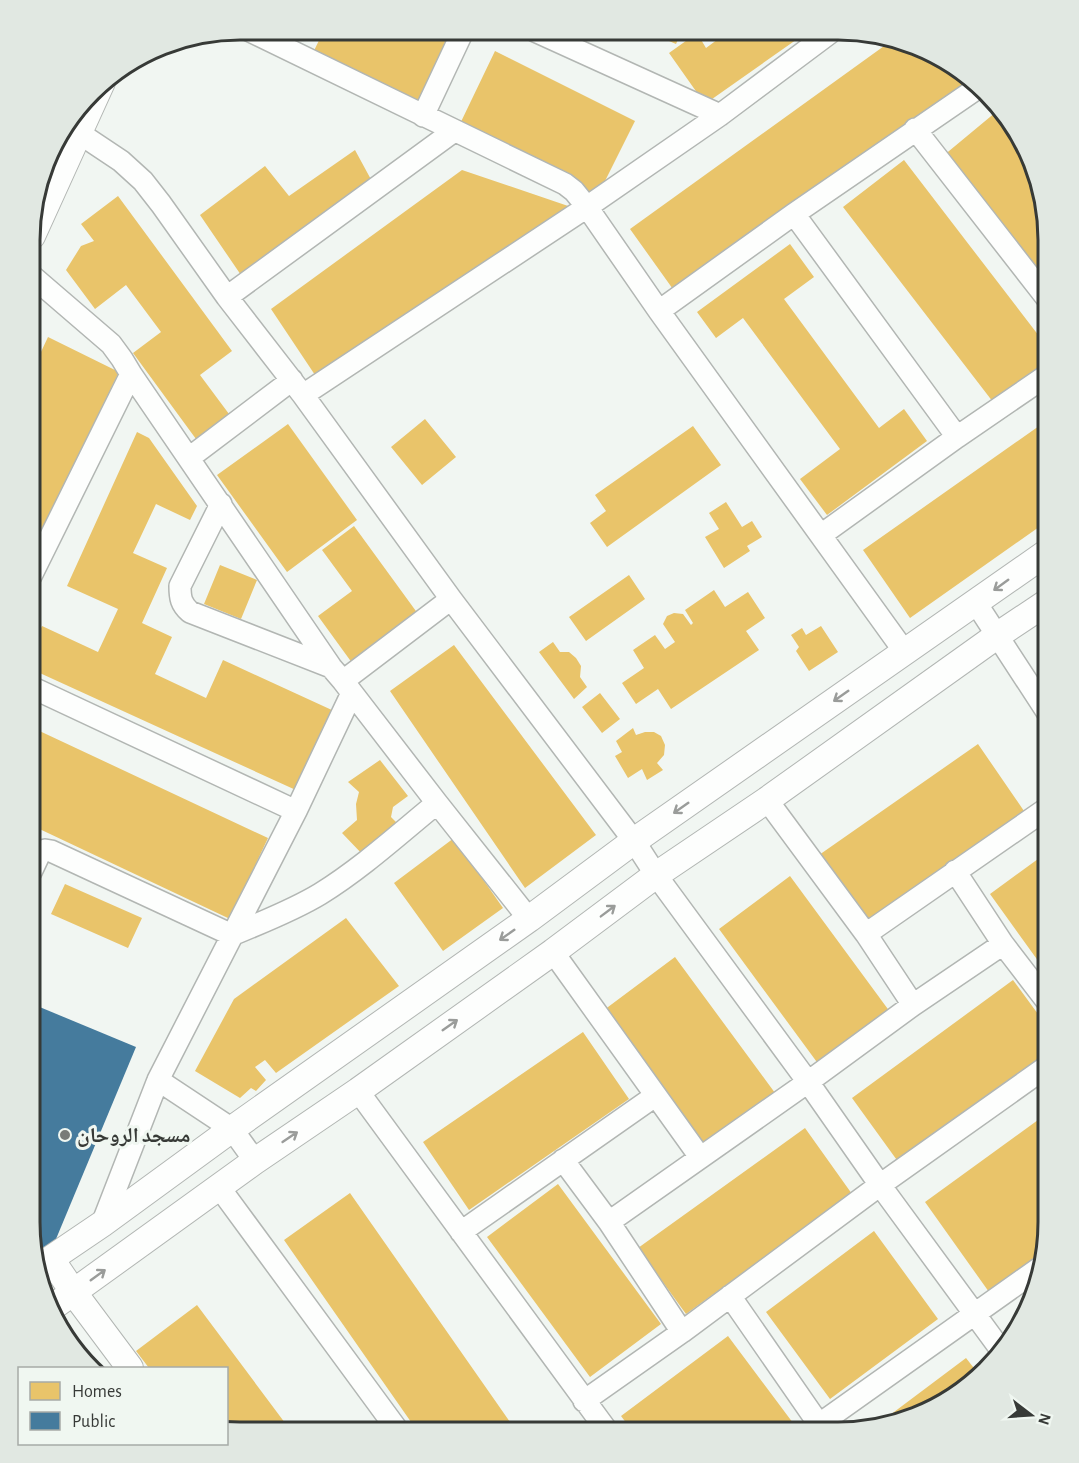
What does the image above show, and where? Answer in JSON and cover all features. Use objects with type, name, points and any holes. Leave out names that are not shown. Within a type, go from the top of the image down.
[{"type":"street","points":[[288,40],[423,116],[574,190],[904,651]]},
{"type":"street","points":[[423,116],[459,40]]},
{"type":"street","points":[[555,40],[720,115]]},
{"type":"street","points":[[189,458],[587,207],[720,115],[820,40]]},
{"type":"street","points":[[659,311],[972,91]]},
{"type":"street","points":[[915,129],[1038,287]]},
{"type":"street","points":[[227,297],[454,130]]},
{"type":"street","points":[[73,131],[121,161],[143,181],[161,204],[227,297],[298,388],[451,598],[633,841],[997,1344]]},
{"type":"street","points":[[44,205],[70,136]]},
{"type":"street","points":[[794,214],[957,437]]},
{"type":"street","points":[[40,283],[111,344],[122,358],[342,680],[529,919]]},
{"type":"street","points":[[40,558],[131,374]]},
{"type":"street","points":[[821,535],[1038,382]]},
{"type":"street","points":[[221,504],[180,586],[183,605],[190,612],[342,680]]},
{"type":"street","points":[[129,1367],[74,1293],[45,1262],[102,1224],[529,919],[633,841],[1038,559]]},
{"type":"street","points":[[102,1224],[158,1080],[296,811],[342,680],[451,598]]},
{"type":"street","points":[[976,603],[1038,698]]},
{"type":"street","points":[[58,1304],[255,1161],[358,1091],[553,952],[656,875],[767,800],[1038,608]]},
{"type":"street","points":[[40,691],[296,811]]},
{"type":"street","points":[[767,800],[866,934],[913,1005]]},
{"type":"street","points":[[40,853],[45,850],[51,851],[232,935],[285,913],[318,896],[349,876],[437,803]]},
{"type":"street","points":[[866,934],[1038,815]]},
{"type":"street","points":[[956,871],[1003,944],[1038,990]]},
{"type":"street","points":[[609,1222],[913,1005],[1003,944]]},
{"type":"street","points":[[553,952],[700,1157]]},
{"type":"street","points":[[584,1401],[1038,1073]]},
{"type":"street","points":[[158,1080],[232,1130],[255,1161]]},
{"type":"street","points":[[358,1091],[600,1422]]},
{"type":"street","points":[[461,1232],[655,1096]]},
{"type":"street","points":[[563,1160],[609,1222],[682,1332]]},
{"type":"street","points":[[219,1187],[392,1422]]},
{"type":"street","points":[[828,1422],[1032,1273]]},
{"type":"street","points":[[730,1296],[812,1422]]},
{"type":"building: Homes","points":[[319,40],[450,40],[417,109],[310,59]]},
{"type":"building: Homes","points":[[687,40],[701,40],[706,48],[717,40],[796,40],[705,104],[669,53]]},
{"type":"building: Homes","points":[[884,46],[927,61],[963,84],[675,292],[630,229]]},
{"type":"building: Homes","points":[[495,51],[635,121],[597,197],[458,128]]},
{"type":"building: Homes","points":[[994,114],[1018,152],[1032,188],[1037,214],[1038,273],[943,156]]},
{"type":"building: Homes","points":[[355,150],[374,185],[243,278],[200,215],[265,166],[289,196]]},
{"type":"building: Homes","points":[[904,160],[1038,335],[1038,367],[993,402],[843,207]]},
{"type":"building: Homes","points":[[462,170],[574,208],[315,375],[271,309]]},
{"type":"building: Homes","points":[[118,196],[232,351],[200,375],[229,414],[196,439],[133,353],[161,332],[126,285],[95,309],[66,270],[81,246],[94,241],[81,224]]},
{"type":"building: Homes","points":[[790,244],[814,277],[784,299],[879,428],[904,409],[927,441],[827,515],[800,479],[840,449],[743,318],[716,338],[697,312]]},
{"type":"building: Homes","points":[[48,337],[119,372],[40,536],[40,354]]},
{"type":"building: Homes","points":[[425,419],[456,457],[422,485],[391,447]]},
{"type":"building: Homes","points":[[288,424],[357,520],[287,572],[217,475]]},
{"type":"building: Homes","points":[[693,426],[721,465],[607,547],[590,523],[606,511],[595,495]]},
{"type":"building: Homes","points":[[1038,427],[1038,528],[910,618],[863,550]]},
{"type":"building: Homes","points":[[137,432],[149,438],[197,506],[190,520],[156,504],[133,553],[167,568],[142,623],[172,637],[155,674],[206,698],[223,660],[334,711],[298,791],[40,673],[40,630],[42,626],[98,652],[118,609],[67,586]]},
{"type":"building: Homes","points":[[726,502],[742,527],[752,521],[762,537],[747,546],[750,551],[724,568],[705,537],[719,529],[709,513]]},
{"type":"building: Homes","points":[[354,526],[421,618],[355,667],[318,616],[352,591],[322,550]]},
{"type":"building: Homes","points":[[220,565],[257,580],[241,619],[204,604]]},
{"type":"building: Homes","points":[[629,575],[645,599],[586,641],[569,617]]},
{"type":"building: Homes","points":[[714,590],[725,607],[748,592],[765,618],[746,631],[759,650],[671,709],[658,689],[636,704],[622,683],[644,668],[633,650],[655,635],[665,649],[675,642],[663,624],[667,616],[674,613],[683,614],[691,625],[693,623],[685,610]]},
{"type":"building: Homes","points":[[821,626],[838,652],[809,671],[796,651],[799,647],[791,635],[802,628],[806,635]]},
{"type":"building: Homes","points":[[553,642],[560,652],[569,652],[581,666],[580,677],[587,687],[574,699],[539,652]]},
{"type":"building: Homes","points":[[454,645],[596,835],[525,888],[390,691]]},
{"type":"building: Homes","points":[[600,693],[620,719],[602,733],[582,707]]},
{"type":"building: Homes","points":[[633,728],[636,735],[654,732],[661,736],[665,745],[664,755],[657,763],[663,770],[647,780],[642,769],[628,778],[615,756],[622,752],[616,741]]},
{"type":"building: Homes","points":[[40,731],[268,838],[230,919],[40,829]]},
{"type":"building: Homes","points":[[978,744],[1024,811],[864,922],[819,855]]},
{"type":"building: Homes","points":[[380,760],[408,796],[393,807],[391,817],[403,829],[365,857],[342,833],[357,820],[356,804],[359,792],[348,782]]},
{"type":"building: Homes","points":[[454,838],[503,908],[443,951],[394,883]]},
{"type":"building: Homes","points":[[1038,859],[1038,961],[990,894]]},
{"type":"building: Homes","points":[[790,876],[893,1016],[822,1069],[719,929]]},
{"type":"building: Homes","points":[[65,884],[142,918],[128,948],[51,914]]},
{"type":"building: Homes","points":[[346,918],[399,986],[276,1073],[265,1060],[255,1067],[266,1080],[256,1091],[251,1088],[240,1098],[195,1071],[234,999]]},
{"type":"building: Homes","points":[[675,957],[778,1097],[707,1150],[604,1010]]},
{"type":"building: Homes","points":[[1013,980],[1038,1014],[1038,1061],[899,1163],[852,1098]]},
{"type":"building: Homes","points":[[583,1032],[629,1099],[469,1210],[423,1142]]},
{"type":"building: Homes","points":[[1038,1120],[1038,1236],[1035,1258],[989,1292],[925,1202]]},
{"type":"building: Homes","points":[[805,1128],[852,1194],[686,1314],[638,1248]]},
{"type":"building: Homes","points":[[558,1184],[661,1324],[590,1377],[487,1237]]},
{"type":"building: Homes","points":[[350,1193],[510,1422],[411,1422],[284,1240]]},
{"type":"building: Homes","points":[[874,1231],[938,1319],[830,1399],[766,1312]]},
{"type":"building: Homes","points":[[197,1305],[284,1422],[228,1422],[228,1367],[148,1367],[136,1351]]},
{"type":"building: Homes","points":[[728,1336],[792,1422],[626,1422],[621,1416]]},
{"type":"building: Homes","points":[[966,1358],[975,1369],[950,1389],[927,1402],[888,1417]]},
{"type":"building: Public","name":"مسجد الروحان","points":[[40,1007],[136,1047],[51,1251],[42,1248],[40,1223]]},
{"type":"place","name":"مسجد الروحان","points":[[65,1135]]}]
